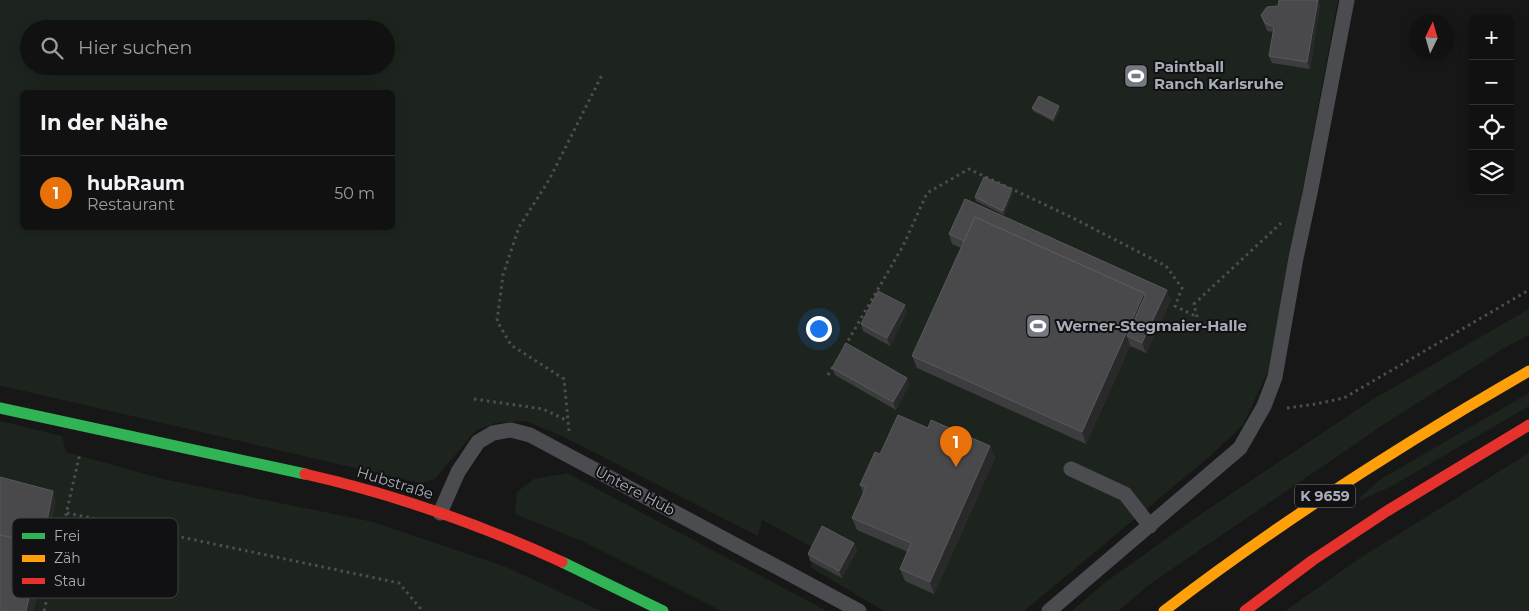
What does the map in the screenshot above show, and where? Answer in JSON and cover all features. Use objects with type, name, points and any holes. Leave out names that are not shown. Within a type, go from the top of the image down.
[{"type":"main road","name":"K 9659","points":[[1164,611],[1255,544],[1377,461],[1529,371]]},
{"type":"main road","name":"Hubstraße","points":[[0,408],[272,467],[376,492],[440,513],[606,582],[663,611]]},
{"type":"main road","name":"K 9659","points":[[1245,611],[1313,560],[1387,511],[1529,425]]},
{"type":"lane","points":[[1049,611],[1240,448],[1264,406],[1275,377],[1296,258],[1347,0]]},
{"type":"lane","name":"Untere Hub","points":[[440,513],[458,472],[478,442],[493,433],[511,430],[530,435],[859,611]]},
{"type":"lane","points":[[1071,469],[1125,494],[1150,526]]},
{"type":"path","points":[[562,452],[569,435],[564,379],[511,345],[497,321],[503,275],[519,227],[550,180],[602,75]]},
{"type":"path","points":[[843,349],[903,246],[927,194],[969,169],[1070,216],[1166,266],[1182,288],[1175,306],[1197,317],[1194,304],[1286,219]]},
{"type":"path","points":[[1264,406],[1285,408],[1344,398],[1529,290]]},
{"type":"path","points":[[828,375],[838,358]]},
{"type":"path","points":[[474,399],[544,409],[568,422]]},
{"type":"path","points":[[66,518],[86,427]]},
{"type":"path","points":[[67,513],[91,518]]},
{"type":"path","points":[[178,536],[398,582],[420,608],[419,611]]},
{"type":"path","points":[[44,611],[47,598]]},
{"type":"shaded area","points":[[0,0],[1338,0],[1269,369],[1243,425],[1209,457],[1024,611],[884,611],[810,567],[816,549],[762,520],[758,536],[564,437],[526,421],[495,423],[475,431],[435,479],[420,483],[0,386]]},
{"type":"shaded area","points":[[1529,309],[1529,335],[1504,348],[1386,423],[1150,584],[1118,611],[1072,611],[1103,584],[1201,514],[1370,401]]},
{"type":"shaded area","points":[[1529,393],[1529,406],[1390,487],[1361,500],[1359,498],[1381,479]]},
{"type":"shaded area","points":[[0,421],[62,436],[66,452],[163,479],[373,522],[506,567],[601,611],[0,611]]},
{"type":"shaded area","points":[[1529,453],[1529,611],[1285,611],[1360,558]]},
{"type":"shaded area","points":[[567,473],[827,611],[722,611],[582,541],[515,514],[517,492],[534,479]]},
{"type":"building","points":[[1279,0],[1318,0],[1307,62],[1269,56],[1274,27],[1265,23],[1261,15],[1267,7],[1278,6]]},
{"type":"building","points":[[1039,96],[1059,106],[1053,119],[1032,108]]},
{"type":"building","points":[[984,177],[1012,189],[1003,211],[975,197]]},
{"type":"building","points":[[965,199],[1167,290],[1142,343],[1127,336],[1145,296],[1144,293],[975,217],[964,241],[949,234]]},
{"type":"building","name":"Werner-Stegmaier-Halle","points":[[975,217],[1144,293],[1082,432],[912,356]]},
{"type":"building","points":[[878,291],[905,305],[887,338],[861,324]]},
{"type":"building","points":[[846,343],[907,378],[893,402],[832,368]]},
{"type":"building","points":[[898,415],[928,428],[931,420],[990,446],[930,582],[900,569],[911,543],[852,518],[866,487],[860,485],[875,452],[880,454]]},
{"type":"building","points":[[0,477],[53,491],[48,518],[12,518],[12,538],[0,535]]},
{"type":"building","points":[[822,526],[854,543],[839,571],[808,554]]},
{"type":"building","points":[[0,535],[12,538],[12,598],[29,598],[26,611],[0,611]]},
{"type":"traffic: fast","points":[[0,408],[305,474]]},
{"type":"traffic: fast","points":[[562,562],[663,611]]},
{"type":"traffic: slow","points":[[1164,611],[1252,546],[1342,485],[1529,371]]},
{"type":"traffic: jam","points":[[1245,611],[1313,560],[1387,511],[1529,425]]},
{"type":"traffic: jam","points":[[305,474],[371,491],[436,511],[562,562]]},
{"type":"place","name":"Paintball Ranch Karlsruhe","points":[[1136,76]]},
{"type":"place","name":"Werner-Stegmaier-Halle","points":[[1038,326]]},
{"type":"place","name":"hubRaum","points":[[956,467]]}]
